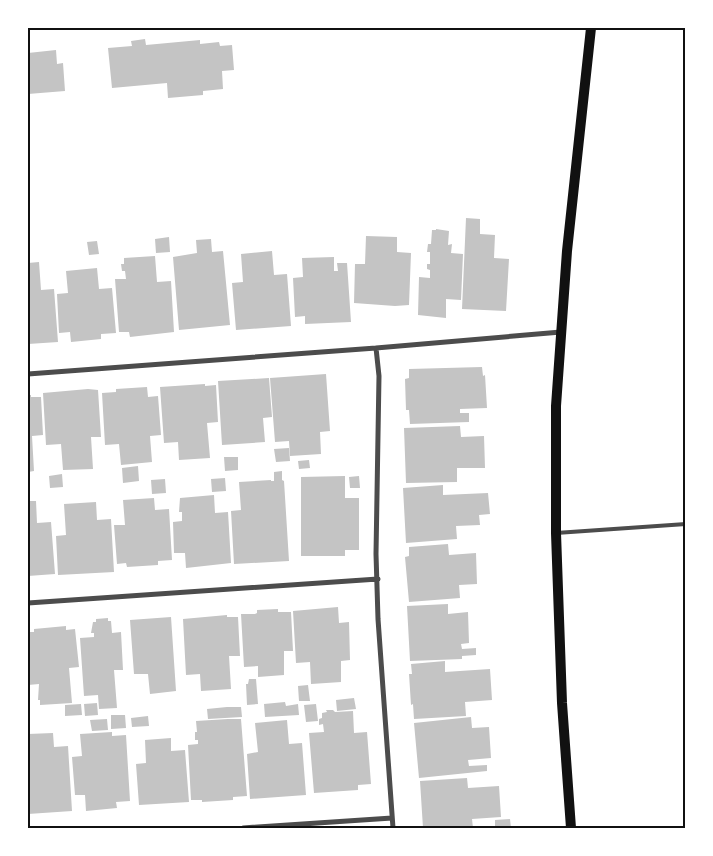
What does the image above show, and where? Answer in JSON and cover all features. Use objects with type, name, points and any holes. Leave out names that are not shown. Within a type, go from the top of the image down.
[{"type":"main road","points":[[570,828],[562,703],[556,533],[556,406],[566,251],[591,28]]},
{"type":"street","points":[[28,374],[561,332]]},
{"type":"street","points":[[376,348],[380,376],[376,554],[378,618],[393,828]]},
{"type":"street","points":[[28,603],[378,579]]},
{"type":"street","points":[[243,828],[392,818]]},
{"type":"lane","points":[[556,533],[686,524]]},
{"type":"building","points":[[145,39],[146,45],[200,40],[200,44],[219,42],[220,46],[232,45],[234,70],[222,71],[223,89],[203,91],[203,95],[168,98],[167,83],[112,88],[108,48],[132,46],[131,41]]},
{"type":"building","points":[[56,50],[57,64],[63,63],[65,91],[28,94],[28,53]]},
{"type":"building","points":[[466,218],[480,219],[480,234],[495,235],[494,258],[509,259],[506,311],[462,309]]},
{"type":"building","points":[[432,230],[449,231],[448,245],[452,244],[451,253],[463,254],[461,300],[446,299],[446,318],[418,315],[419,277],[430,278],[430,270],[427,269],[427,264],[430,264],[430,252],[427,252],[428,244],[431,244]]},
{"type":"building","points":[[366,236],[397,237],[397,252],[411,253],[409,305],[395,306],[354,303],[355,264],[365,264]]},
{"type":"building","points":[[169,237],[170,252],[156,253],[155,239]]},
{"type":"building","points":[[211,239],[212,252],[223,251],[230,325],[179,330],[173,257],[197,253],[196,240]]},
{"type":"building","points":[[97,241],[99,254],[89,255],[87,242]]},
{"type":"building","points":[[272,251],[274,275],[287,274],[291,326],[236,330],[232,283],[243,282],[241,254]]},
{"type":"building","points":[[155,256],[157,282],[171,281],[174,332],[130,337],[129,332],[119,332],[115,279],[126,279],[125,271],[122,271],[121,264],[124,264],[124,258]]},
{"type":"building","points":[[334,257],[334,271],[338,271],[337,263],[347,263],[351,322],[305,324],[305,316],[295,317],[293,278],[303,277],[302,258]]},
{"type":"building","points":[[39,262],[41,290],[54,289],[58,342],[28,344],[28,263]]},
{"type":"building","points":[[97,268],[99,289],[112,288],[116,333],[101,334],[101,339],[71,342],[70,332],[59,333],[57,294],[68,293],[66,271]]},
{"type":"building","points":[[482,367],[483,376],[485,375],[487,408],[460,409],[460,413],[469,413],[469,422],[410,424],[409,410],[406,410],[405,379],[409,378],[409,369]]},
{"type":"building","points":[[326,374],[330,431],[320,432],[321,454],[290,456],[289,441],[275,442],[270,378]]},
{"type":"building","points":[[269,378],[272,417],[263,418],[265,442],[222,445],[218,381]]},
{"type":"building","points":[[205,384],[205,386],[216,385],[218,422],[207,423],[210,458],[179,460],[178,442],[164,443],[160,387]]},
{"type":"building","points":[[147,387],[148,397],[158,396],[161,435],[150,436],[152,462],[121,465],[119,444],[105,445],[102,393],[116,392],[116,389]]},
{"type":"building","points":[[88,389],[98,390],[101,437],[91,437],[93,469],[63,470],[61,444],[46,445],[43,393]]},
{"type":"building","points":[[28,395],[31,395],[31,397],[41,397],[43,435],[32,436],[34,471],[28,472]]},
{"type":"building","points":[[460,426],[461,437],[484,436],[485,468],[457,468],[457,482],[406,483],[404,428]]},
{"type":"building","points":[[289,448],[290,461],[276,462],[274,449]]},
{"type":"building","points":[[224,457],[238,457],[238,470],[225,471]]},
{"type":"building","points":[[309,460],[310,468],[299,469],[298,461]]},
{"type":"building","points":[[138,466],[139,481],[123,483],[122,468]]},
{"type":"building","points":[[282,471],[289,561],[234,564],[231,511],[241,510],[239,482],[274,481],[274,472]]},
{"type":"building","points":[[62,474],[63,487],[50,488],[49,476]]},
{"type":"building","points":[[345,476],[345,498],[359,498],[359,550],[345,550],[345,556],[301,556],[301,477]]},
{"type":"building","points":[[359,476],[360,488],[350,488],[349,477]]},
{"type":"building","points":[[225,478],[226,491],[212,492],[211,479]]},
{"type":"building","points":[[165,479],[166,493],[152,494],[151,480]]},
{"type":"building","points":[[443,485],[443,495],[488,493],[490,514],[479,515],[480,525],[456,526],[457,539],[406,543],[403,488]]},
{"type":"building","points":[[214,495],[215,513],[228,512],[231,563],[186,568],[185,553],[174,553],[173,522],[182,521],[182,512],[179,512],[180,498]]},
{"type":"building","points":[[154,498],[155,510],[169,509],[172,560],[158,561],[158,565],[127,567],[126,563],[117,564],[114,525],[125,525],[123,500]]},
{"type":"building","points":[[28,501],[36,501],[37,523],[51,522],[55,574],[28,576]]},
{"type":"building","points":[[96,502],[97,520],[111,519],[114,572],[58,575],[56,536],[66,535],[64,504]]},
{"type":"building","points":[[448,544],[449,555],[476,553],[477,584],[459,585],[460,598],[409,602],[405,557],[409,556],[409,547]]},
{"type":"building","points":[[448,604],[448,614],[468,612],[469,643],[461,644],[462,649],[476,648],[476,655],[462,656],[462,659],[410,661],[407,606]]},
{"type":"building","points":[[338,607],[339,623],[349,622],[350,660],[341,661],[341,682],[311,684],[310,662],[296,663],[293,611]]},
{"type":"building","points":[[278,609],[278,612],[291,612],[293,651],[284,651],[284,675],[258,677],[258,666],[244,667],[241,614],[255,614],[257,610]]},
{"type":"building","points":[[227,615],[227,617],[238,617],[240,656],[229,656],[231,689],[201,691],[200,674],[186,675],[183,619]]},
{"type":"building","points":[[171,617],[176,691],[150,694],[148,674],[134,674],[130,620]]},
{"type":"building","points":[[108,618],[108,621],[111,621],[112,633],[121,632],[123,670],[114,670],[117,708],[99,709],[98,695],[84,696],[80,638],[94,637],[94,633],[91,633],[93,622],[96,622],[96,619]]},
{"type":"building","points":[[66,626],[66,630],[75,629],[79,667],[69,668],[72,703],[40,705],[40,700],[38,700],[39,684],[28,685],[28,632],[34,632],[34,629]]},
{"type":"building","points":[[445,661],[445,672],[490,669],[492,700],[465,702],[466,716],[414,719],[409,674],[412,674],[411,664]]},
{"type":"building","points":[[249,679],[256,679],[258,704],[247,705],[246,684],[248,684]]},
{"type":"building","points":[[308,685],[310,701],[299,701],[298,686]]},
{"type":"building","points":[[354,698],[356,709],[337,711],[336,700]]},
{"type":"building","points":[[285,702],[286,706],[298,704],[299,715],[265,717],[264,704]]},
{"type":"building","points":[[97,703],[98,715],[85,716],[84,704]]},
{"type":"building","points":[[81,704],[82,715],[65,716],[65,705]]},
{"type":"building","points":[[316,704],[318,721],[306,722],[304,705]]},
{"type":"building","points":[[241,707],[242,717],[208,719],[207,709]]},
{"type":"building","points":[[326,710],[333,710],[335,712],[353,711],[354,733],[367,732],[371,784],[358,785],[358,790],[314,793],[309,733],[324,732],[323,724],[319,725],[319,719],[322,718],[322,713],[327,712]]},
{"type":"building","points":[[111,715],[125,715],[126,728],[111,729]]},
{"type":"building","points":[[148,716],[149,726],[132,727],[131,718]]},
{"type":"building","points":[[471,717],[472,728],[489,727],[491,758],[468,760],[469,766],[487,765],[487,771],[419,778],[414,723]]},
{"type":"building","points":[[107,719],[108,730],[92,731],[90,720]]},
{"type":"building","points":[[241,719],[247,796],[233,797],[233,800],[202,802],[202,800],[191,800],[188,745],[198,744],[198,740],[195,740],[195,732],[197,732],[196,721]]},
{"type":"building","points":[[287,720],[289,744],[302,743],[306,795],[250,799],[247,754],[258,752],[255,723]]},
{"type":"building","points":[[112,732],[112,736],[126,735],[130,801],[116,802],[117,808],[86,811],[85,795],[75,795],[72,757],[82,756],[80,734]]},
{"type":"building","points":[[53,733],[54,747],[68,746],[72,811],[28,814],[28,734]]},
{"type":"building","points":[[171,738],[171,751],[185,750],[189,802],[139,805],[136,764],[146,763],[145,740]]},
{"type":"building","points":[[467,778],[468,788],[499,786],[501,817],[472,819],[473,828],[423,828],[420,781]]},
{"type":"building","points":[[510,819],[511,828],[495,828],[495,820]]}]
